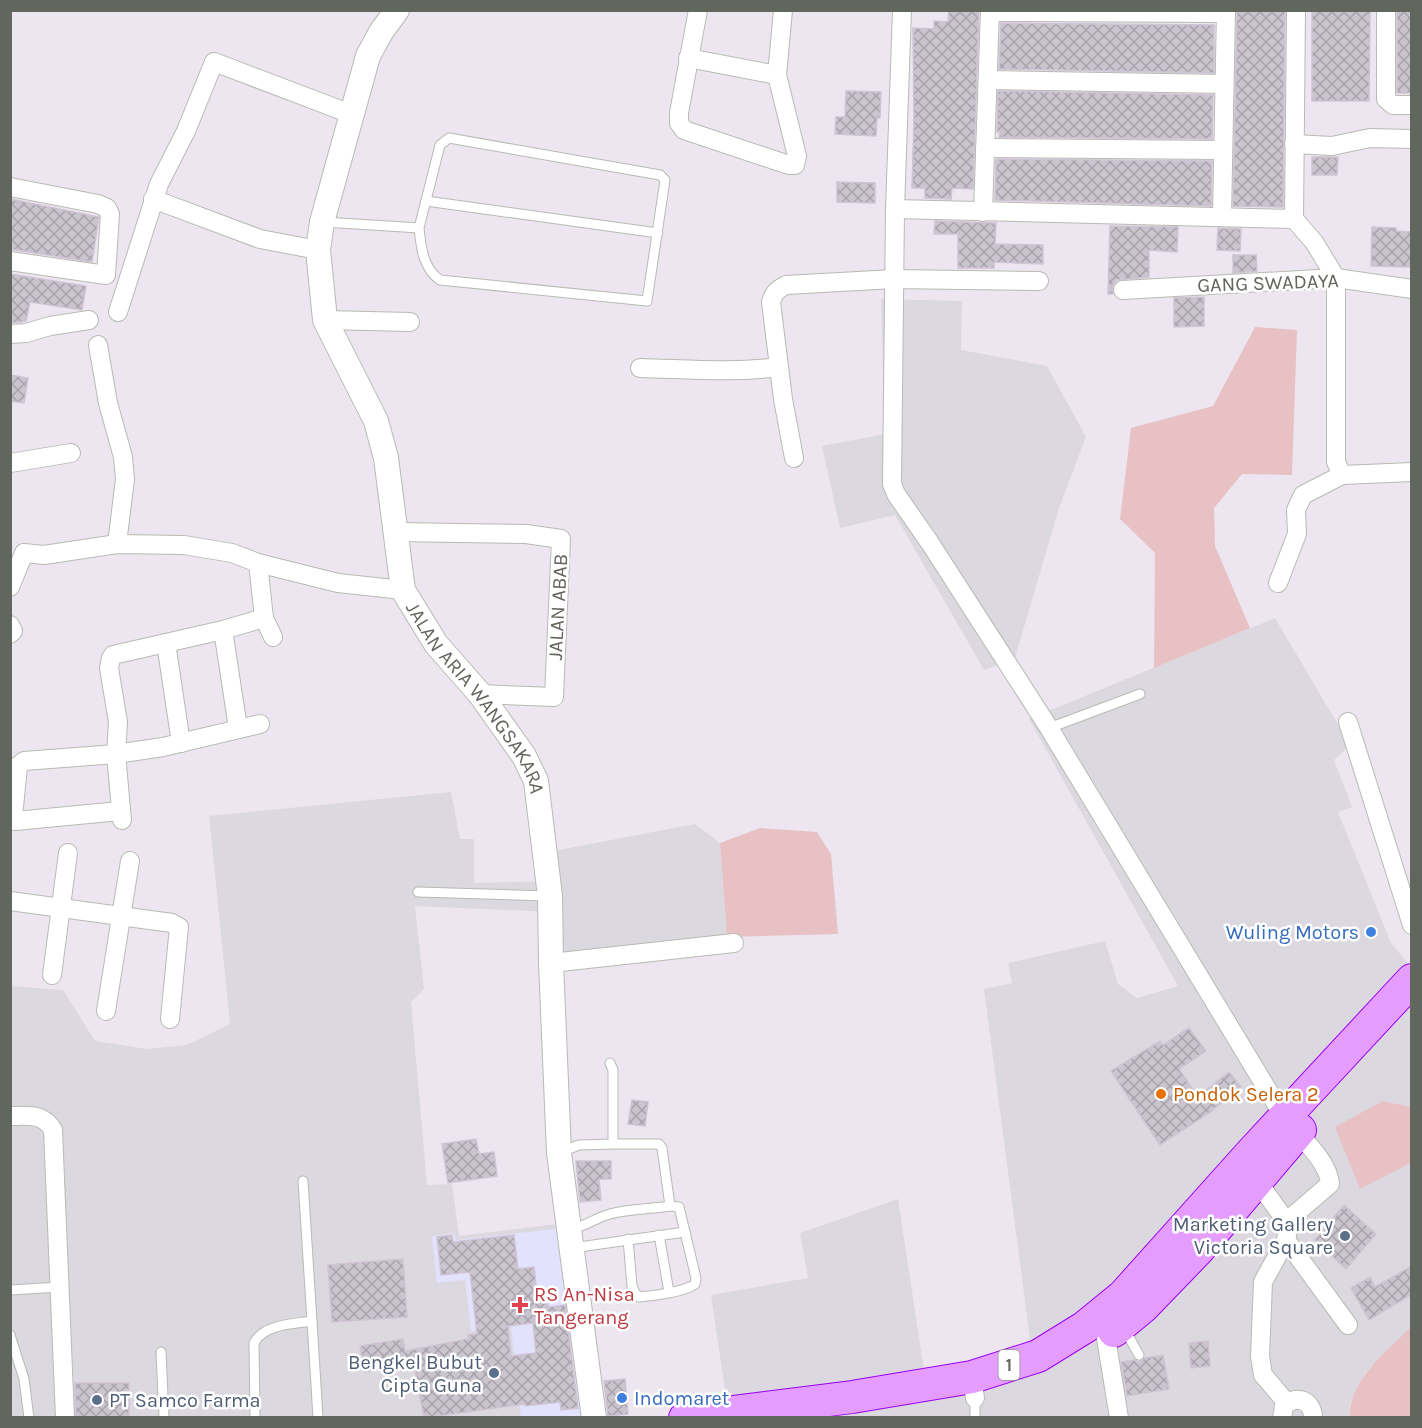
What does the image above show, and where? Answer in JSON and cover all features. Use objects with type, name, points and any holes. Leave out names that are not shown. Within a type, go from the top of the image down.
[{"type":"highway","name":"1","points":[[857,1418],[974,1397],[1028,1381],[1114,1332],[1143,1307],[1198,1250],[1288,1129],[1412,980]]},
{"type":"highway","name":"1","points":[[1288,1129],[1412,1008]]},
{"type":"highway","name":"1","points":[[685,1418],[852,1397],[974,1397],[1085,1328],[1124,1296],[1259,1167]]},
{"type":"street","name":"JALAN ARIA WANGSAKARA","points":[[398,10],[381,32],[368,56],[322,222],[318,250],[325,320],[376,421],[386,458],[402,590],[436,644],[480,694],[524,756],[536,781],[550,896],[559,1153],[594,1418]]},
{"type":"street","points":[[698,10],[688,58],[679,123],[684,130],[784,164],[795,165],[797,156],[777,75],[783,10]]},
{"type":"street","points":[[902,10],[895,209],[892,484],[896,494],[1049,728],[1288,1129],[1319,1158],[1330,1177],[1330,1184],[1287,1221]]},
{"type":"street","points":[[1296,10],[1294,219],[1314,242],[1336,278],[1336,462],[1342,475]]},
{"type":"street","points":[[1386,10],[1386,99],[1393,105],[1412,105]]},
{"type":"street","points":[[983,212],[990,11],[1226,12],[1222,217]]},
{"type":"street","points":[[688,58],[777,75]]},
{"type":"street","points":[[118,312],[159,184],[186,131],[214,62],[351,114]]},
{"type":"street","points":[[988,80],[1224,84]]},
{"type":"street","points":[[1294,144],[1332,146],[1370,138],[1412,139]]},
{"type":"street","points":[[985,148],[1223,150]]},
{"type":"street","points":[[10,187],[98,204],[107,208],[110,214],[106,275],[10,261]]},
{"type":"street","points":[[153,200],[260,239],[318,250]]},
{"type":"street","points":[[895,209],[1294,219]]},
{"type":"street","name":"GANG SWADAYA","points":[[1123,290],[1336,278],[1412,289]]},
{"type":"street","points":[[794,458],[783,399],[771,302],[774,293],[779,288],[786,285],[894,279],[1039,281]]},
{"type":"street","points":[[10,334],[26,333],[50,326],[88,320]]},
{"type":"street","points":[[325,320],[410,322]]},
{"type":"street","points":[[98,345],[108,403],[123,457],[125,479],[117,544]]},
{"type":"street","points":[[640,368],[705,370],[779,367]]},
{"type":"street","points":[[10,463],[71,453]]},
{"type":"street","points":[[1278,583],[1298,534],[1296,510],[1303,495],[1342,475],[1412,472]]},
{"type":"street","name":"JALAN ABAB","points":[[394,532],[526,534],[561,538],[554,697],[480,694]]},
{"type":"street","points":[[10,588],[17,552],[44,555],[117,544],[184,545],[232,553],[258,563],[338,583],[402,590]]},
{"type":"street","points":[[258,563],[264,618],[273,637]]},
{"type":"street","points":[[260,724],[181,743],[116,754],[24,761],[18,766],[13,817],[15,821],[20,821],[121,815],[116,754],[118,722],[109,668],[113,655],[223,630],[264,618]]},
{"type":"street","points":[[10,625],[12,631],[10,634]]},
{"type":"street","points":[[223,630],[238,728]]},
{"type":"street","points":[[166,643],[181,743]]},
{"type":"street","points":[[1348,722],[1412,925]]},
{"type":"street","points":[[52,975],[68,853]]},
{"type":"street","points":[[106,1011],[130,861]]},
{"type":"street","points":[[10,901],[172,923],[179,927],[170,1019]]},
{"type":"street","points":[[551,963],[734,943]]},
{"type":"street","points":[[10,1116],[38,1116],[49,1122],[53,1130],[65,1418]]},
{"type":"street","points":[[1259,1167],[1289,1225],[1286,1240],[1263,1282],[1260,1356],[1263,1375],[1285,1410],[1296,1399],[1306,1401],[1312,1409],[1313,1418]]},
{"type":"street","points":[[1286,1240],[1348,1325]]},
{"type":"street","points":[[1114,1332],[1119,1418]]},
{"type":"lane","points":[[453,138],[660,175],[665,180],[647,301],[440,280],[431,273],[422,251],[419,228],[440,145],[444,140],[453,138]]},
{"type":"lane","points":[[426,201],[658,233]]},
{"type":"lane","points":[[322,222],[419,228]]},
{"type":"lane","points":[[1049,728],[1140,694]]},
{"type":"lane","points":[[418,892],[550,896]]},
{"type":"lane","points":[[610,1062],[613,1070],[613,1144]]},
{"type":"lane","points":[[559,1153],[579,1145],[659,1144],[662,1148],[670,1206]]},
{"type":"lane","points":[[303,1181],[318,1418]]},
{"type":"lane","points":[[571,1239],[584,1227],[611,1214],[670,1206],[679,1207],[682,1211],[696,1281],[690,1287],[639,1297],[632,1286],[628,1239]]},
{"type":"lane","points":[[571,1239],[628,1239],[685,1232]]},
{"type":"lane","points":[[659,1235],[669,1292]]},
{"type":"lane","points":[[10,1290],[60,1287]]},
{"type":"lane","points":[[255,1418],[254,1343],[256,1338],[265,1330],[312,1321]]},
{"type":"lane","points":[[1114,1332],[1139,1355]]},
{"type":"lane","points":[[10,1335],[24,1379],[29,1418]]},
{"type":"lane","points":[[161,1353],[164,1418]]},
{"type":"shaded area","points":[[881,299],[962,301],[961,350],[1047,366],[1086,437],[1059,508],[1015,658],[984,670],[895,515],[840,528],[822,446],[885,434]]},
{"type":"shaded area","points":[[1255,327],[1297,330],[1292,475],[1242,474],[1214,508],[1215,546],[1250,628],[1154,668],[1155,553],[1120,519],[1131,428],[1213,406]]},
{"type":"shaded area","points":[[1275,618],[1350,745],[1334,760],[1352,807],[1338,812],[1391,943],[1411,967],[1411,1107],[1383,1101],[1360,1189],[1411,1163],[1411,1327],[1365,1373],[1350,1403],[1349,1417],[729,1417],[711,1295],[808,1278],[800,1233],[898,1199],[925,1377],[1031,1347],[984,989],[1012,983],[1008,963],[1105,941],[1118,984],[1137,998],[1178,986],[1029,719]]},
{"type":"shaded area","points":[[451,792],[460,839],[474,839],[474,883],[553,881],[548,852],[695,824],[720,843],[727,937],[554,957],[553,912],[415,906],[424,989],[411,1002],[427,1185],[452,1184],[459,1236],[566,1223],[591,1417],[11,1417],[10,986],[63,990],[95,1041],[147,1049],[187,1045],[230,1024],[209,816]]},
{"type":"shaded area","points":[[760,828],[817,832],[831,854],[838,934],[727,937],[720,843]]},
{"type":"shaded area","points":[[1383,1101],[1411,1107],[1411,1163],[1360,1189],[1335,1127]]},
{"type":"shaded area","name":"RS An-Nisa Tangerang","points":[[564,1228],[587,1417],[521,1417],[511,1327],[471,1331],[465,1280],[437,1283],[432,1236],[454,1233],[456,1240]]},
{"type":"shaded area","points":[[1411,1327],[1411,1417],[1349,1417],[1351,1403],[1363,1378],[1380,1357]]},
{"type":"building","points":[[949,10],[979,10],[973,189],[952,188],[951,199],[925,198],[925,188],[912,188],[913,28],[934,29],[934,21],[948,22]]},
{"type":"building","points":[[1237,10],[1285,10],[1283,207],[1233,206]]},
{"type":"building","points":[[1397,10],[1412,10],[1412,93],[1397,93]]},
{"type":"building","points":[[1312,11],[1370,11],[1369,101],[1312,101]]},
{"type":"building","points":[[1001,23],[1214,25],[1214,73],[999,69]]},
{"type":"building","points":[[846,91],[881,92],[880,118],[877,118],[876,136],[835,134],[836,117],[845,117]]},
{"type":"building","points":[[998,91],[1213,95],[1212,139],[999,137],[1000,132],[997,132]]},
{"type":"building","points":[[1312,157],[1338,157],[1337,175],[1312,175]]},
{"type":"building","points":[[996,160],[1212,161],[1211,206],[995,200]]},
{"type":"building","points":[[837,182],[875,183],[875,203],[837,202]]},
{"type":"building","points":[[10,199],[99,217],[92,262],[10,249]]},
{"type":"building","points":[[935,221],[996,223],[995,244],[1043,245],[1043,264],[994,262],[994,268],[958,268],[958,234],[934,234]]},
{"type":"building","points":[[1110,226],[1178,227],[1177,252],[1149,250],[1149,277],[1117,280],[1113,285],[1113,294],[1108,294]]},
{"type":"building","points":[[1372,227],[1396,228],[1396,231],[1412,232],[1412,267],[1371,266]]},
{"type":"building","points":[[1218,228],[1241,229],[1240,251],[1217,250]]},
{"type":"building","points":[[1233,255],[1256,255],[1257,271],[1233,273]]},
{"type":"building","points":[[10,274],[86,286],[82,310],[30,302],[26,321],[10,323]]},
{"type":"building","points":[[1204,297],[1204,326],[1174,327],[1174,298]]},
{"type":"building","points":[[10,375],[28,378],[24,403],[10,401]]},
{"type":"building","points":[[1189,1028],[1206,1051],[1179,1069],[1198,1097],[1229,1072],[1241,1087],[1209,1113],[1160,1145],[1111,1071],[1160,1041],[1163,1045]]},
{"type":"building","points":[[632,1100],[648,1102],[645,1126],[628,1124]]},
{"type":"building","points":[[476,1139],[479,1154],[494,1152],[497,1176],[448,1183],[442,1144]]},
{"type":"building","points":[[576,1161],[611,1161],[611,1179],[599,1179],[601,1200],[580,1202]]},
{"type":"building","points":[[1344,1205],[1376,1234],[1346,1269],[1315,1240]]},
{"type":"building","points":[[452,1235],[453,1242],[514,1235],[518,1269],[534,1267],[537,1294],[550,1307],[565,1305],[578,1408],[561,1410],[560,1402],[525,1406],[525,1404],[424,1418],[414,1365],[365,1372],[360,1346],[403,1339],[405,1351],[468,1339],[468,1335],[477,1334],[470,1272],[441,1275],[437,1237]],"holes":[[[533,1323],[536,1353],[511,1356],[508,1326]]]},
{"type":"building","points":[[403,1259],[407,1317],[332,1322],[328,1265]]},
{"type":"building","points":[[1412,1266],[1412,1294],[1369,1320],[1351,1288],[1370,1277],[1375,1287]]},
{"type":"building","points":[[1208,1341],[1210,1366],[1191,1368],[1189,1343]]},
{"type":"building","points":[[1163,1355],[1169,1389],[1127,1396],[1121,1362],[1134,1360],[1139,1362],[1145,1358]]},
{"type":"building","points":[[625,1379],[628,1414],[608,1416],[604,1381]]},
{"type":"building","name":"PT Samco Farma","points":[[75,1383],[129,1383],[129,1418],[76,1418]]},
{"type":"place","name":"Wuling Motors","points":[[1371,932]]},
{"type":"place","name":"Pondok Selera 2","points":[[1161,1094]]},
{"type":"place","name":"Marketing Gallery Victoria Square","points":[[1345,1236]]},
{"type":"place","name":"RS An-Nisa Tangerang","points":[[520,1305]]},
{"type":"place","name":"Bengkel Bubut Cipta Guna","points":[[494,1373]]},
{"type":"place","name":"Indomaret","points":[[622,1398]]},
{"type":"place","name":"PT Samco Farma","points":[[97,1400]]}]
